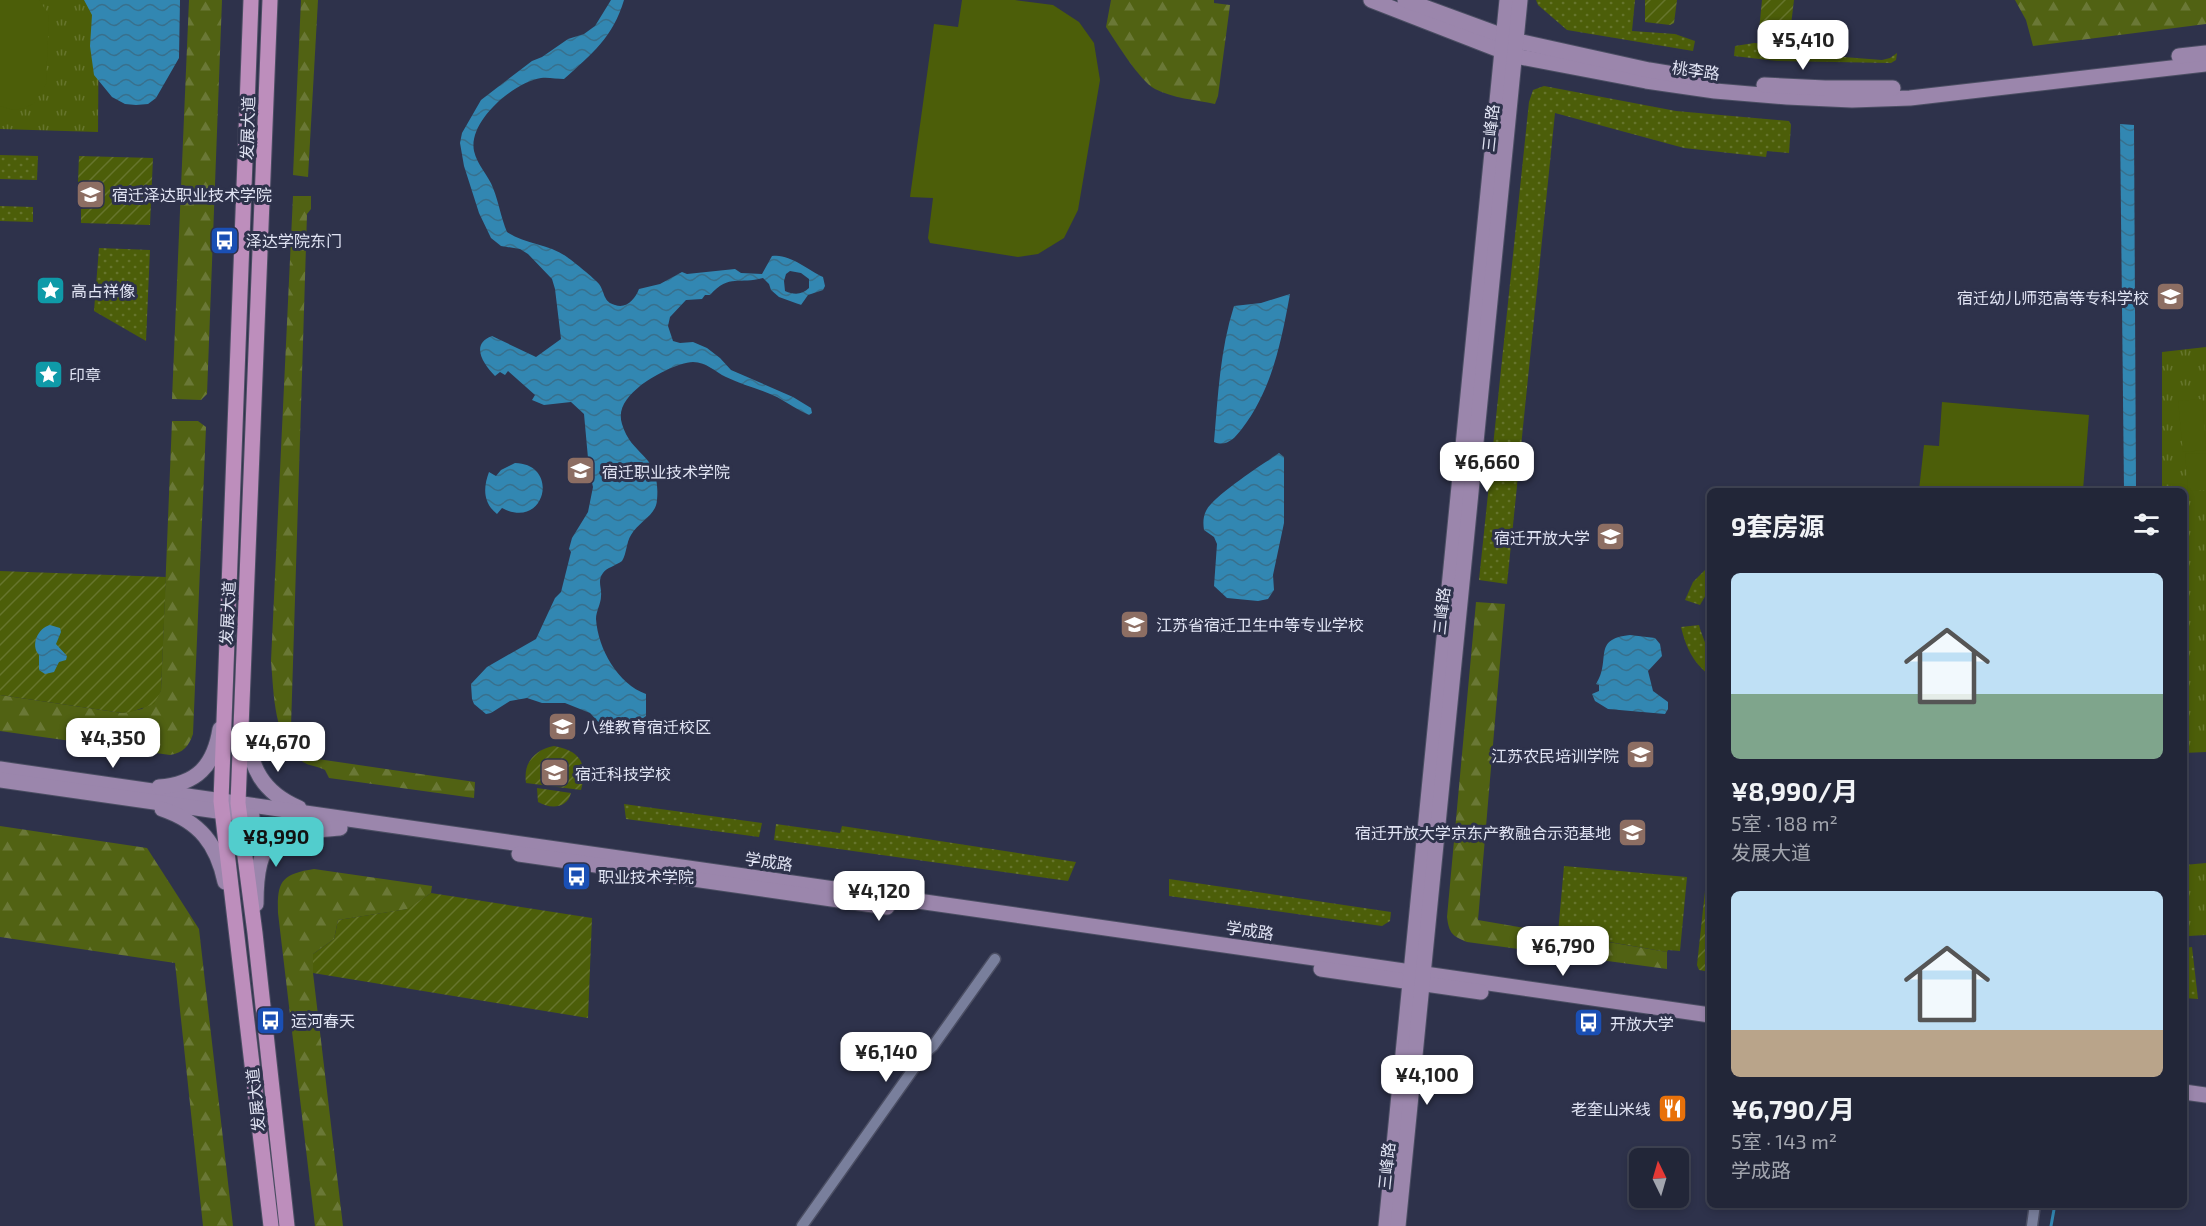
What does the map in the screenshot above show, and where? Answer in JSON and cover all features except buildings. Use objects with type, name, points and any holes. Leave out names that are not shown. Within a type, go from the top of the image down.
[{"type":"main road","name":"发展大道","points":[[250,0],[222,806],[271,1226]]},
{"type":"main road","name":"发展大道","points":[[270,0],[238,809],[256,943],[287,1226]]},
{"type":"main road","name":"桃李路","points":[[1371,0],[1509,46],[1646,81],[1715,91],[1852,100],[1910,98],[2206,64]]},
{"type":"main road","name":"桃李路","points":[[1405,0],[1509,46],[1723,82],[1884,89],[1962,83],[2206,53]]},
{"type":"main road","name":"三峰路","points":[[1507,0],[1509,46]]},
{"type":"main road","name":"三峰路","points":[[1398,1226],[1417,977],[1509,46],[1520,0]]},
{"type":"main road","points":[[133,794],[186,782],[200,774],[218,743],[224,703]]},
{"type":"main road","points":[[241,707],[253,765],[274,794],[298,807],[340,823]]},
{"type":"main road","name":"学成路","points":[[0,769],[133,794]]},
{"type":"main road","name":"学成路","points":[[0,780],[222,806],[1417,977],[1707,1015]]},
{"type":"main road","points":[[133,794],[175,813],[192,824],[213,847],[220,860],[238,945]]},
{"type":"main road","points":[[256,943],[256,887],[260,864],[267,847],[290,832],[340,823]]},
{"type":"main road","name":"三峰路","points":[[1386,1226],[1417,977]]},
{"type":"main road","name":"学成路","points":[[1417,977],[1707,1024]]},
{"type":"main road","points":[[2187,1083],[2206,1086]]},
{"type":"main road","points":[[2187,1092],[2206,1095]]},
{"type":"street","points":[[802,1226],[924,1054],[933,1046],[995,959]]},
{"type":"street","points":[[2031,1226],[2033,1208]]},
{"type":"green space","points":[[0,0],[99,0],[98,132],[0,129]]},
{"type":"green space","points":[[0,0],[39,0],[49,15],[46,84],[34,103],[25,108],[13,110],[0,106]]},
{"type":"green space","points":[[189,0],[222,0],[207,394],[201,400],[172,399]]},
{"type":"green space","points":[[301,0],[318,0],[308,177],[293,175]]},
{"type":"green space","points":[[962,0],[1015,0],[1053,5],[1079,22],[1094,43],[1100,80],[1078,210],[1064,238],[1038,254],[1018,257],[930,243],[928,238],[933,198],[910,197],[934,24],[958,27]]},
{"type":"green space","points":[[1111,0],[1214,0],[1214,3],[1230,5],[1215,104],[1169,95],[1155,89],[1142,78],[1106,27]]},
{"type":"green space","points":[[1536,0],[1635,0],[1632,31],[1675,34],[1695,41],[1693,51],[1567,30],[1538,5]]},
{"type":"green space","points":[[1645,0],[1677,0],[1674,23],[1670,25],[1645,22]]},
{"type":"green space","points":[[1762,0],[1794,0],[1790,33],[1786,35],[1759,31]]},
{"type":"green space","points":[[2015,0],[2206,0],[2206,24],[2033,46],[2026,20]]},
{"type":"green space","points":[[1754,43],[1785,45],[1794,52],[1805,54],[1882,60],[1897,53],[1896,60],[1891,63],[1777,61],[1734,56],[1735,46]]},
{"type":"green space","points":[[1544,86],[1676,111],[1789,121],[1791,125],[1789,153],[1767,151],[1766,157],[1684,148],[1555,113],[1507,584],[1479,580],[1529,102],[1533,90]]},
{"type":"green space","points":[[0,155],[38,156],[37,180],[0,179]]},
{"type":"green space","points":[[79,156],[153,158],[150,225],[81,223],[81,209],[90,208],[91,183],[78,182]]},
{"type":"green space","points":[[293,196],[311,196],[311,209],[307,214],[291,727],[304,757],[475,782],[474,798],[329,778],[325,770],[303,762],[293,753],[280,729],[271,661]]},
{"type":"green space","points":[[0,206],[33,207],[33,222],[0,221]]},
{"type":"green space","points":[[99,248],[150,250],[146,341],[94,311]]},
{"type":"green space","points":[[2206,347],[2206,752],[2187,753],[2187,488],[2162,488],[2162,352]]},
{"type":"green space","points":[[2202,399],[2206,450],[2183,452],[2178,401]]},
{"type":"green space","points":[[1942,402],[2089,415],[2083,488],[1919,488],[1924,445],[1939,446]]},
{"type":"green space","points":[[172,421],[198,421],[206,427],[193,734],[190,742],[182,751],[170,755],[0,731],[0,695],[122,713],[142,709],[161,691]]},
{"type":"green space","points":[[2206,453],[2206,490],[2188,491],[2185,454]]},
{"type":"green space","points":[[1707,568],[1707,593],[1700,605],[1685,600],[1693,582]]},
{"type":"green space","points":[[0,571],[166,577],[161,691],[154,704],[122,713],[0,695]]},
{"type":"green space","points":[[1476,602],[1505,604],[1478,920],[1667,952],[1667,969],[1467,942],[1455,936],[1450,930],[1447,917]]},
{"type":"green space","points":[[1699,625],[1707,649],[1707,673],[1690,653],[1681,627]]},
{"type":"green space","points":[[554,746],[571,751],[580,760],[584,773],[581,790],[526,783],[526,769],[531,758]]},
{"type":"green space","points":[[537,788],[571,793],[562,805],[548,806],[538,802]]},
{"type":"green space","points":[[624,804],[762,823],[759,837],[626,819]]},
{"type":"green space","points":[[776,824],[840,833],[842,826],[1076,862],[1068,881],[774,840]]},
{"type":"green space","points":[[0,826],[147,848],[199,929],[233,1226],[203,1226],[175,963],[0,937]]},
{"type":"green space","points":[[2206,863],[2206,935],[2189,936],[2187,865]]},
{"type":"green space","points":[[1564,866],[1687,877],[1680,951],[1668,950],[1667,952],[1558,933]]},
{"type":"green space","points":[[314,869],[432,886],[431,893],[408,909],[338,920],[334,939],[313,954],[313,973],[343,1226],[315,1226],[278,913],[280,887],[283,881],[294,874]]},
{"type":"green space","points":[[1169,879],[1391,912],[1390,921],[1382,926],[1169,896]]},
{"type":"green space","points":[[1707,890],[1707,971],[1699,970],[1697,965],[1705,891]]},
{"type":"green space","points":[[431,893],[592,918],[588,1018],[313,973],[313,954],[334,939],[338,920],[407,909]]},
{"type":"green space","points":[[2192,947],[2198,999],[2187,998],[2187,948]]},
{"type":"water","points":[[84,0],[180,0],[179,58],[156,98],[148,104],[125,104],[112,97],[94,75],[90,46],[92,15]]},
{"type":"water","points":[[611,0],[624,0],[608,35],[564,79],[541,78],[518,87],[495,105],[478,128],[474,139],[474,151],[493,188],[507,232],[553,249],[567,257],[599,284],[608,302],[619,306],[630,302],[639,289],[660,284],[682,272],[687,274],[735,269],[741,273],[762,274],[772,256],[785,257],[823,277],[825,286],[823,290],[808,295],[801,305],[779,297],[763,278],[729,282],[702,299],[686,300],[670,317],[668,326],[673,341],[693,342],[707,348],[731,370],[793,397],[811,408],[812,413],[809,415],[777,397],[732,380],[703,364],[693,362],[673,367],[651,378],[628,398],[622,408],[622,424],[627,435],[655,473],[657,500],[654,510],[631,535],[622,561],[604,571],[601,576],[601,599],[596,619],[605,653],[618,674],[646,694],[646,716],[636,723],[607,731],[590,713],[565,703],[542,703],[527,698],[510,701],[486,714],[474,704],[472,699],[471,684],[487,667],[536,639],[555,598],[561,592],[571,552],[569,549],[572,538],[588,512],[593,487],[584,414],[571,402],[544,405],[532,400],[535,395],[508,371],[505,375],[500,372],[495,376],[483,360],[480,349],[485,340],[492,336],[536,357],[561,339],[552,279],[528,254],[520,249],[501,246],[491,238],[479,213],[464,166],[460,143],[462,133],[481,100],[532,61],[595,26]],"holes":[[[790,271],[801,273],[809,279],[809,288],[798,294],[785,291],[786,274]]]},
{"type":"water","points":[[2120,124],[2134,125],[2136,488],[2124,488]]},
{"type":"water","points":[[1290,294],[1274,365],[1252,415],[1236,436],[1229,441],[1222,444],[1214,442],[1223,356],[1234,306],[1261,303]]},
{"type":"water","points":[[1279,453],[1284,457],[1284,523],[1273,575],[1274,590],[1268,599],[1258,601],[1227,598],[1214,586],[1217,544],[1214,537],[1204,530],[1205,513],[1218,497]]},
{"type":"water","points":[[515,463],[529,466],[538,474],[542,484],[542,494],[537,504],[529,511],[517,513],[502,508],[497,514],[492,510],[485,495],[489,472],[496,476],[501,470]]},
{"type":"water","points":[[50,625],[60,628],[61,632],[56,644],[67,656],[66,660],[59,662],[54,672],[45,674],[39,670],[39,655],[35,642],[39,633]]},
{"type":"water","points":[[1630,635],[1655,638],[1660,644],[1662,656],[1648,671],[1653,691],[1668,702],[1665,714],[1608,709],[1595,701],[1592,694],[1599,691],[1599,685],[1596,684],[1603,667],[1606,646],[1618,637]]},
{"type":"waterway","points":[[2051,1226],[2054,1208]]},
{"type":"place","name":"宿迁泽达职业技术学院","points":[[91,194]]},
{"type":"place","name":"泽达学院东门","points":[[225,240]]},
{"type":"place","name":"高占祥像","points":[[50,290]]},
{"type":"place","name":"宿迁幼儿师范高等专科学校","points":[[2170,297]]},
{"type":"place","name":"印章","points":[[48,374]]},
{"type":"place","name":"宿迁职业技术学院","points":[[581,471]]},
{"type":"place","name":"宿迁开放大学","points":[[1611,537]]},
{"type":"place","name":"江苏省宿迁卫生中等专业学校","points":[[1135,624]]},
{"type":"place","name":"八维教育宿迁校区","points":[[562,726]]},
{"type":"place","name":"江苏农民培训学院","points":[[1640,755]]},
{"type":"place","name":"宿迁科技学校","points":[[554,773]]},
{"type":"place","name":"宿迁开放大学京东产教融合示范基地","points":[[1632,832]]},
{"type":"place","name":"职业技术学院","points":[[577,876]]},
{"type":"place","name":"运河春天","points":[[270,1020]]},
{"type":"place","name":"开放大学","points":[[1589,1023]]},
{"type":"place","name":"老奎山米线","points":[[1672,1108]]}]
